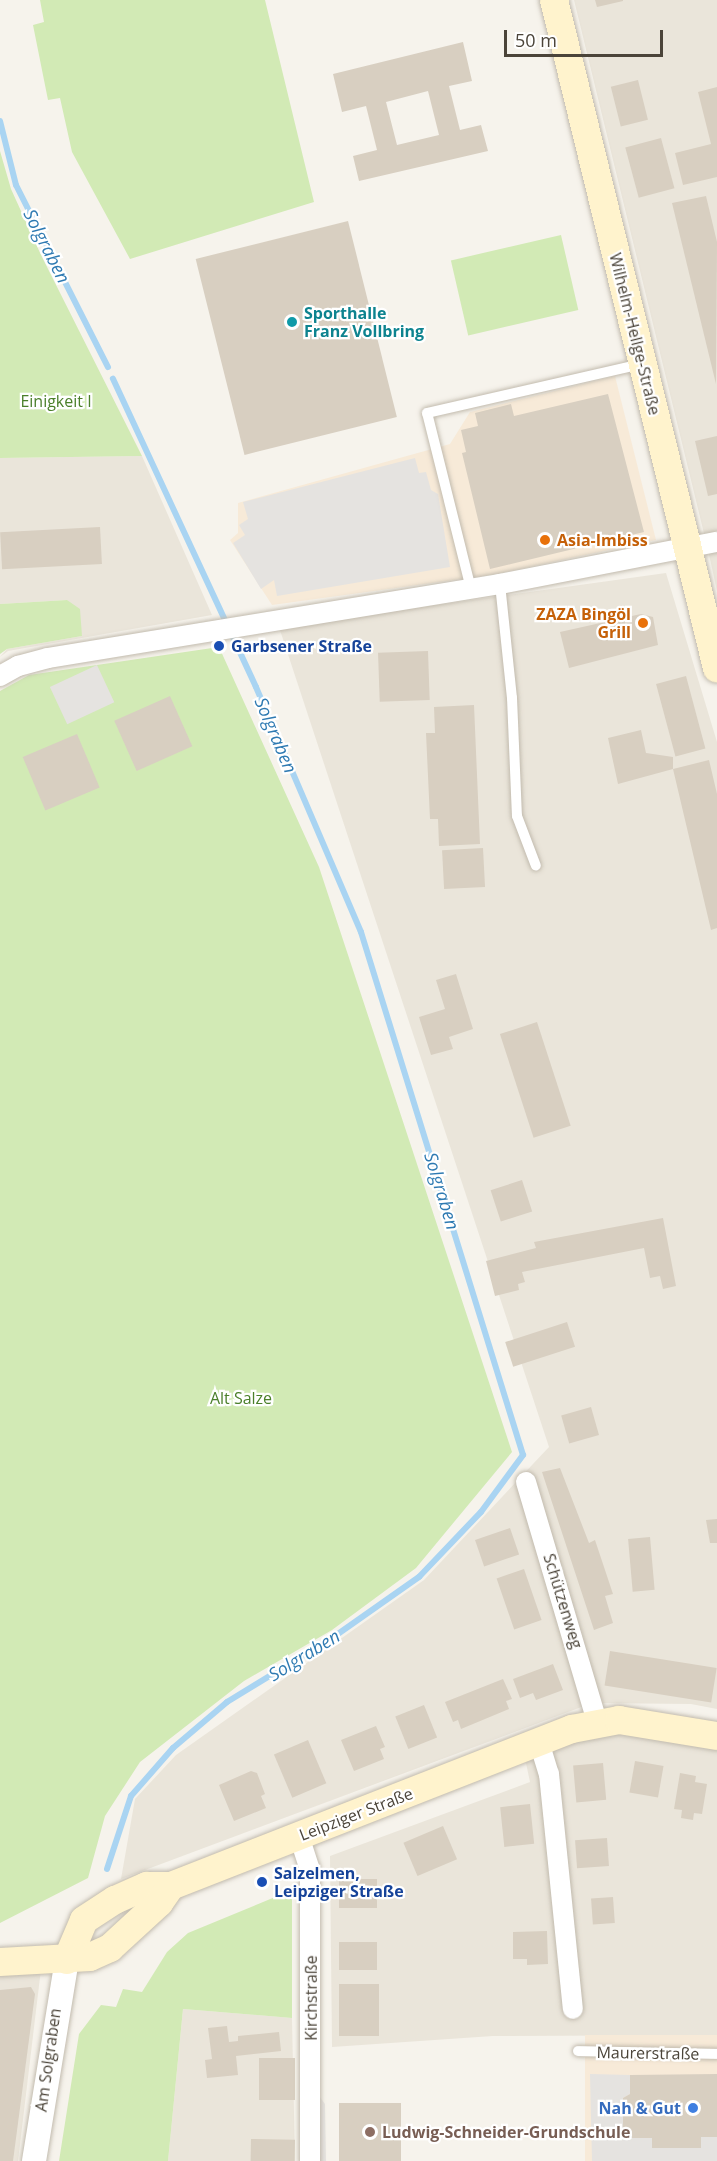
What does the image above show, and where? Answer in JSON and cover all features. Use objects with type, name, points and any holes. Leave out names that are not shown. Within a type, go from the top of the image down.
[{"type":"main road","name":"Wilhelm-Hellge-Straße","points":[[554,0],[686,549],[717,668]]},
{"type":"main road","name":"Leipziger Straße","points":[[66,1960],[77,1928],[90,1912],[147,1886],[171,1886],[539,1742],[597,1722],[619,1719],[717,1736]]},
{"type":"main road","name":"Leipziger Straße","points":[[0,1962],[90,1957],[110,1948],[159,1903],[171,1886]]},
{"type":"street","points":[[0,676],[18,666],[48,658],[217,633],[500,584],[717,542]]},
{"type":"street","name":"Schützenweg","points":[[526,1482],[597,1722]]},
{"type":"street","points":[[539,1742],[549,1774],[573,2009]]},
{"type":"street","name":"Kirchstraße","points":[[299,1836],[310,1869],[310,2161]]},
{"type":"street","name":"Am Solgraben","points":[[34,2161],[66,1960]]},
{"type":"lane","points":[[471,589],[427,413],[642,363]]},
{"type":"lane","points":[[500,584],[512,698],[517,816],[536,866]]},
{"type":"lane","name":"Maurerstraße","points":[[578,2051],[717,2054]]},
{"type":"shaded area","points":[[574,0],[717,0],[717,591],[708,550]]},
{"type":"shaded area","points":[[615,376],[656,540],[491,575],[272,605],[230,540],[238,533],[238,503],[450,444],[470,412]]},
{"type":"shaded area","points":[[142,456],[212,615],[8,651],[0,657],[7,649],[82,636],[67,600],[0,604],[0,458]]},
{"type":"shaded area","points":[[415,458],[419,473],[426,472],[431,490],[438,494],[450,567],[277,596],[274,580],[261,589],[233,543],[245,535],[239,525],[248,519],[243,502]]},
{"type":"shaded area","points":[[666,573],[717,742],[717,1709],[691,1704],[592,1703],[121,1879],[135,1799],[176,1755],[424,1580],[549,1447],[279,627]]},
{"type":"shaded area","points":[[97,665],[114,702],[67,724],[50,687]]},
{"type":"shaded area","points":[[692,1717],[717,1726],[717,2035],[493,2036],[332,2047],[330,1856],[530,1782],[523,1749],[598,1718]]},
{"type":"shaded area","points":[[41,1969],[18,2161],[0,2161],[0,1970]]},
{"type":"shaded area","points":[[183,2009],[292,2018],[295,2161],[168,2161]]},
{"type":"shaded area","points":[[585,2035],[717,2035],[717,2161],[585,2161]]},
{"type":"shaded area","points":[[590,2074],[630,2075],[630,2094],[623,2098],[623,2131],[632,2131],[632,2138],[652,2138],[652,2148],[700,2148],[701,2137],[717,2137],[717,2161],[592,2161]]},
{"type":"shaded area","points":[[319,2096],[325,2104],[326,2161],[320,2161]]},
{"type":"green space","points":[[40,0],[265,0],[314,202],[130,259],[72,152],[60,98],[48,100],[33,25],[44,22]]},
{"type":"green space","name":"Einigkeit I","points":[[0,151],[11,189],[41,255],[142,456],[0,458]]},
{"type":"green space","points":[[561,235],[578,310],[468,335],[451,260]]},
{"type":"green space","points":[[67,600],[80,609],[82,636],[7,649],[0,654],[0,604]]},
{"type":"green space","name":"Alt Salze","points":[[219,647],[319,867],[512,1452],[416,1568],[332,1630],[244,1681],[140,1762],[105,1816],[88,1878],[0,1923],[0,691],[29,675]]},
{"type":"green space","points":[[292,1890],[292,2018],[183,2009],[168,2161],[59,2161],[79,2034],[101,2005],[116,2007],[123,1989],[142,1992],[167,1952],[188,1933]]},
{"type":"building","points":[[595,0],[623,0],[623,1],[597,7]]},
{"type":"building","points":[[463,42],[472,81],[449,86],[460,130],[481,125],[488,151],[359,181],[353,156],[377,150],[366,106],[342,112],[333,74]],"holes":[[[428,91],[439,135],[397,145],[386,102]]]},
{"type":"building","points":[[638,80],[648,120],[621,127],[611,87]]},
{"type":"building","points":[[717,87],[717,177],[683,185],[675,153],[711,144],[698,92]]},
{"type":"building","points":[[661,138],[674,188],[639,198],[625,148]]},
{"type":"building","points":[[706,196],[717,242],[716,384],[672,203]]},
{"type":"building","name":"Sporthalle Franz Vollbring","points":[[348,221],[397,417],[245,455],[196,259]]},
{"type":"building","points":[[608,394],[644,532],[490,569],[462,453],[466,452],[461,430],[478,426],[475,413],[511,404],[514,416]]},
{"type":"building","points":[[717,436],[717,494],[708,496],[695,441]]},
{"type":"building","points":[[100,527],[102,564],[2,569],[0,532]]},
{"type":"building","points":[[641,614],[653,617],[658,645],[569,668],[560,632]]},
{"type":"building","points":[[428,651],[430,700],[380,702],[378,653]]},
{"type":"building","points":[[686,676],[705,748],[675,756],[656,684]]},
{"type":"building","points":[[170,696],[192,746],[137,771],[114,721]]},
{"type":"building","points":[[474,705],[480,844],[439,846],[438,819],[430,819],[426,733],[435,733],[434,707]]},
{"type":"building","points":[[641,730],[646,753],[673,757],[673,769],[618,784],[608,738]]},
{"type":"building","points":[[77,734],[100,787],[45,810],[23,757]]},
{"type":"building","points":[[709,760],[717,794],[717,928],[711,930],[673,769]]},
{"type":"building","points":[[483,848],[485,887],[444,889],[442,850]]},
{"type":"building","points":[[456,974],[473,1029],[449,1037],[453,1049],[431,1055],[419,1017],[445,1009],[436,980]]},
{"type":"building","points":[[537,1022],[571,1126],[534,1138],[500,1034]]},
{"type":"building","points":[[522,1180],[532,1211],[501,1222],[491,1190]]},
{"type":"building","points":[[663,1218],[676,1286],[663,1289],[660,1276],[650,1278],[644,1248],[522,1272],[525,1282],[518,1284],[519,1290],[495,1296],[486,1261],[536,1248],[534,1242]]},
{"type":"building","points":[[567,1322],[575,1347],[513,1367],[505,1342]]},
{"type":"building","points":[[591,1407],[599,1435],[569,1443],[561,1416]]},
{"type":"building","points":[[560,1468],[589,1543],[595,1540],[613,1594],[605,1596],[613,1623],[594,1630],[542,1472]]},
{"type":"building","points":[[717,1519],[717,1543],[710,1543],[706,1520]]},
{"type":"building","points":[[510,1528],[519,1554],[484,1567],[475,1540]]},
{"type":"building","points":[[650,1537],[655,1590],[633,1592],[628,1539]]},
{"type":"building","points":[[524,1569],[542,1620],[514,1629],[497,1578]]},
{"type":"building","points":[[610,1651],[717,1668],[711,1702],[605,1686]]},
{"type":"building","points":[[553,1664],[563,1690],[536,1700],[533,1693],[520,1698],[513,1679]]},
{"type":"building","points":[[503,1679],[512,1699],[506,1701],[509,1709],[461,1729],[458,1720],[453,1722],[445,1702]]},
{"type":"building","points":[[424,1705],[437,1737],[408,1749],[395,1717]]},
{"type":"building","points":[[376,1726],[385,1747],[380,1749],[384,1759],[354,1771],[341,1740]]},
{"type":"building","points":[[308,1740],[326,1783],[292,1798],[274,1754]]},
{"type":"building","points":[[635,1761],[664,1766],[658,1798],[629,1793]]},
{"type":"building","points":[[603,1763],[606,1800],[576,1802],[573,1766]]},
{"type":"building","points":[[251,1771],[257,1773],[265,1794],[261,1796],[266,1808],[234,1821],[219,1785]]},
{"type":"building","points":[[680,1773],[696,1776],[695,1782],[707,1784],[702,1814],[694,1813],[693,1820],[681,1818],[682,1810],[674,1809]]},
{"type":"building","points":[[530,1804],[534,1844],[504,1847],[500,1807]]},
{"type":"building","points":[[443,1826],[457,1859],[417,1876],[403,1843]]},
{"type":"building","points":[[607,1838],[609,1866],[577,1868],[575,1840]]},
{"type":"building","points":[[339,1879],[377,1879],[377,1908],[339,1908]]},
{"type":"building","points":[[613,1897],[615,1923],[593,1924],[591,1899]]},
{"type":"building","points":[[547,1931],[548,1964],[527,1965],[527,1959],[513,1959],[513,1932]]},
{"type":"building","points":[[339,1942],[377,1942],[377,1970],[339,1970]]},
{"type":"building","points":[[339,1984],[379,1984],[379,2036],[339,2036]]},
{"type":"building","points":[[31,1987],[35,1994],[13,2161],[0,2161],[0,1990]]},
{"type":"building","points":[[227,2026],[229,2042],[238,2041],[238,2036],[279,2032],[281,2051],[236,2056],[238,2075],[207,2078],[205,2060],[212,2059],[208,2028]]},
{"type":"building","points":[[259,2058],[295,2058],[295,2100],[259,2100]]},
{"type":"building","points":[[717,2074],[717,2137],[701,2137],[701,2148],[652,2148],[652,2138],[632,2138],[632,2131],[623,2131],[623,2098],[630,2094],[630,2075]]},
{"type":"building","name":"Ludwig-Schneider-Grundschule","points":[[339,2103],[401,2103],[401,2161],[339,2161]]},
{"type":"building","points":[[251,2139],[295,2140],[295,2161],[251,2161]]},
{"type":"waterway","name":"Solgraben","points":[[0,121],[16,185],[108,367]]},
{"type":"waterway","name":"Solgraben","points":[[107,1869],[131,1796],[173,1748],[227,1702],[335,1636],[419,1577],[481,1512],[523,1455],[361,932],[256,687],[113,379]]},
{"type":"place","name":"Sporthalle Franz Vollbring","points":[[292,322]]},
{"type":"place","name":"Asia-Imbiss","points":[[545,540]]},
{"type":"place","name":"ZAZA Bingöl Grill","points":[[643,623]]},
{"type":"place","name":"Garbsener Straße","points":[[219,646]]},
{"type":"place","name":"Salzelmen, Leipziger Straße","points":[[262,1882]]},
{"type":"place","name":"Nah & Gut","points":[[693,2108]]},
{"type":"place","name":"Ludwig-Schneider-Grundschule","points":[[370,2132]]}]
